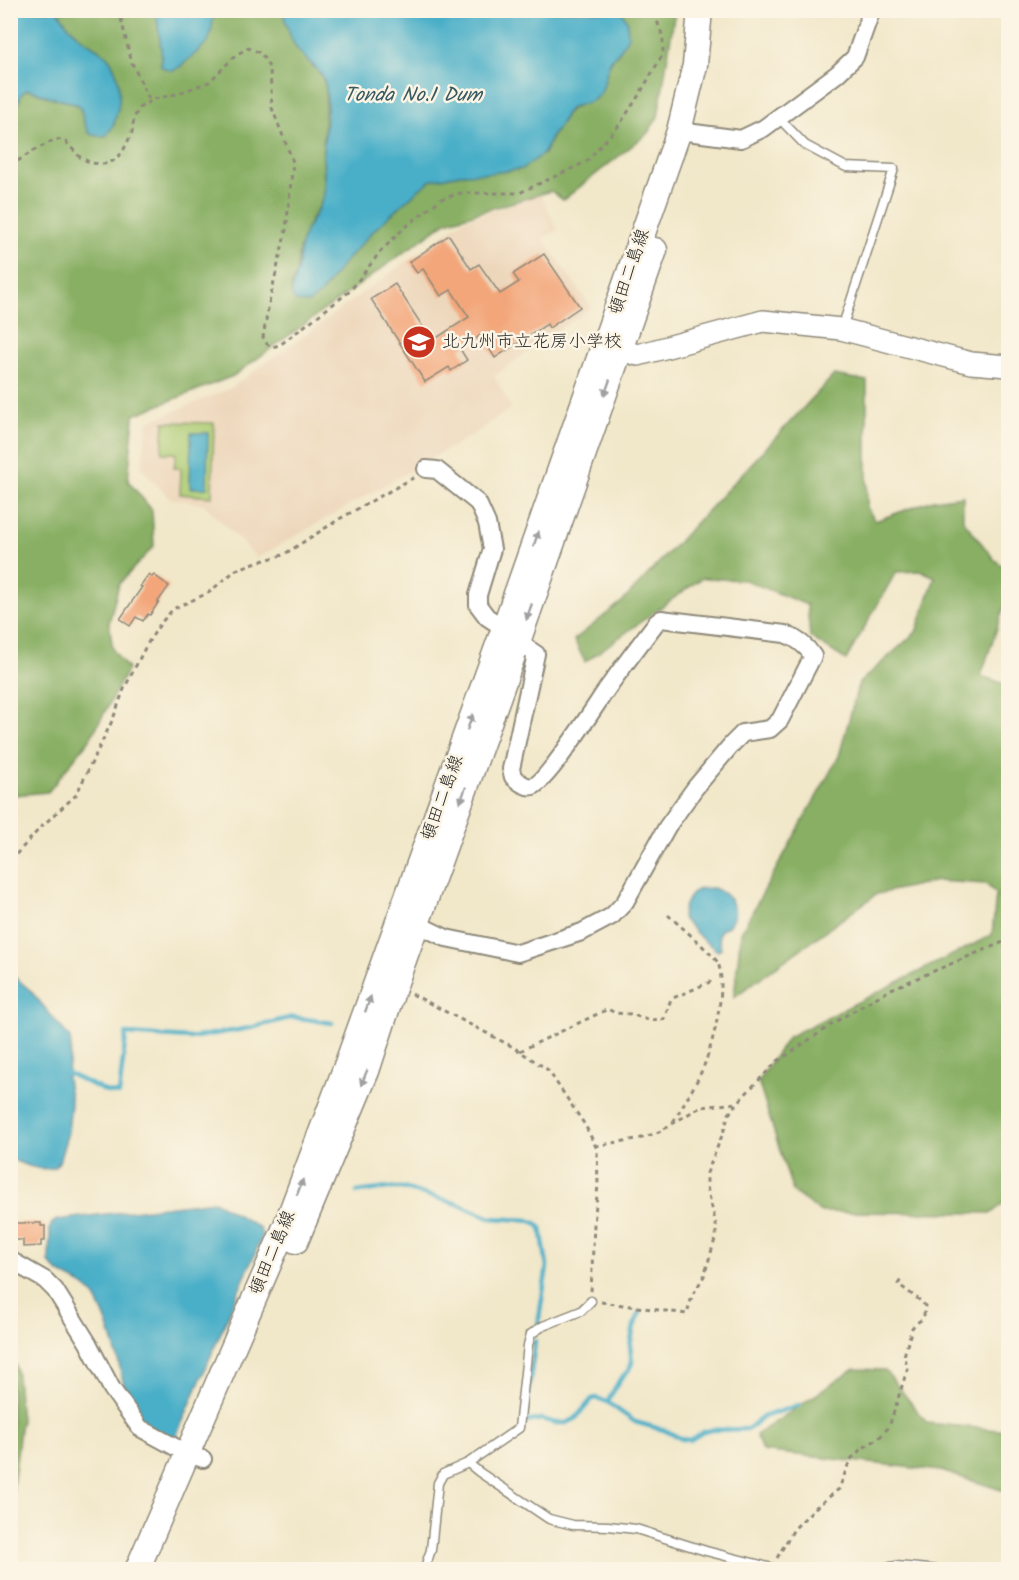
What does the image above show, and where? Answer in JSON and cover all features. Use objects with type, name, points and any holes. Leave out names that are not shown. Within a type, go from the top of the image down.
[{"type":"main road","name":"頓田二島線","points":[[688,132],[700,10]]},
{"type":"main road","name":"頓田二島線","points":[[137,1569],[196,1456],[367,1071],[511,635],[711,65],[717,10]]},
{"type":"main road","name":"頓田二島線","points":[[155,1569],[196,1456],[511,635]]},
{"type":"street","points":[[688,132],[741,139],[779,118],[837,74],[855,57],[870,10]]},
{"type":"street","points":[[612,347],[638,355],[762,321],[841,329],[971,363],[1008,366]]},
{"type":"street","points":[[417,924],[446,938],[519,952],[582,932],[612,916],[626,902],[667,827],[695,788],[732,744],[743,733],[770,729],[780,720],[813,656],[807,647],[785,634],[661,619],[656,622],[540,783],[527,787],[513,777],[511,769],[536,654],[487,617],[478,605],[478,595],[492,549],[488,523],[478,503],[436,470],[426,469]]},
{"type":"street","points":[[10,1260],[45,1280],[55,1290],[88,1343],[112,1389],[140,1428],[196,1456]]},
{"type":"lane","points":[[779,118],[805,146],[846,166],[894,170],[841,329]]},
{"type":"lane","points":[[424,1569],[430,1550],[438,1483],[443,1474],[468,1463],[519,1428],[531,1334],[543,1326],[581,1311],[591,1301]]},
{"type":"lane","points":[[468,1463],[549,1520],[573,1525],[636,1529],[706,1551],[776,1568]]},
{"type":"lane","points":[[877,1569],[896,1566],[940,1569]]},
{"type":"path","points":[[118,10],[131,61],[150,101]]},
{"type":"path","points":[[10,166],[56,139],[65,141],[80,158],[91,163],[104,164],[113,161],[122,153],[132,133],[134,118],[139,108],[150,101],[209,82],[236,55],[248,48],[261,53],[270,69],[272,108],[293,162],[286,230],[263,337],[272,347],[280,345],[350,291],[380,252],[404,228],[441,200],[461,193],[519,193],[586,162],[620,124],[663,54],[663,37],[653,10]]},
{"type":"path","points":[[10,861],[42,826],[76,795],[146,646],[173,609],[208,593],[236,570],[283,555],[341,518],[426,469]]},
{"type":"path","points":[[668,915],[717,962],[721,979],[716,1024],[705,1064],[672,1124]]},
{"type":"path","points":[[395,985],[520,1052],[548,1070],[585,1125],[597,1149],[598,1185],[591,1301],[687,1314],[692,1296],[704,1276],[716,1236],[716,1224],[707,1187],[707,1173],[729,1114],[738,1103],[778,1061],[843,1017],[891,989],[1008,940]]},
{"type":"path","points":[[520,1052],[608,1009],[615,1013],[631,1014],[648,1020],[664,1019],[671,999],[710,982],[712,977]]},
{"type":"path","points":[[595,1146],[642,1138],[659,1132],[681,1117],[702,1107],[738,1103]]},
{"type":"path","points":[[776,1568],[794,1529],[839,1489],[850,1460],[860,1450],[879,1438],[889,1427],[908,1367],[904,1356],[912,1328],[924,1315],[925,1306],[898,1284],[903,1277]]},
{"type":"shaded area","name":"北九州市立花房小学校","points":[[541,195],[558,230],[543,239],[591,307],[494,376],[511,408],[474,434],[257,558],[204,504],[169,498],[141,468],[148,422],[231,388],[464,220]]},
{"type":"green space","points":[[58,11],[156,11],[161,66],[182,66],[190,56],[201,49],[214,11],[283,11],[296,48],[322,76],[326,88],[324,195],[310,221],[299,250],[291,290],[296,301],[320,294],[374,230],[431,180],[460,174],[509,171],[544,154],[566,114],[574,107],[593,100],[601,92],[609,65],[621,49],[624,39],[627,21],[621,11],[675,11],[658,117],[647,134],[563,200],[551,191],[446,222],[233,376],[134,415],[128,481],[152,510],[154,546],[119,584],[109,622],[113,650],[128,669],[90,739],[48,792],[14,795],[11,799],[11,117],[22,93],[32,90],[79,106],[86,127],[97,136],[114,125],[119,99],[118,82],[113,65],[103,52],[75,33]]},
{"type":"green space","points":[[834,375],[867,381],[867,507],[875,521],[933,500],[963,496],[963,520],[994,559],[1008,570],[1008,595],[981,676],[1008,685],[1008,1199],[992,1213],[821,1212],[793,1192],[758,1081],[788,1037],[992,935],[996,894],[986,884],[937,881],[877,894],[734,997],[741,932],[839,756],[859,683],[916,632],[935,577],[922,571],[896,572],[846,660],[810,637],[807,605],[745,580],[702,578],[585,662],[574,640],[624,600]]},
{"type":"green space","points":[[164,422],[214,423],[212,497],[180,494],[181,468],[174,468],[176,453],[162,453]]},
{"type":"green space","points":[[11,1361],[16,1366],[21,1421],[11,1504]]},
{"type":"green space","points":[[854,1369],[885,1370],[927,1423],[1008,1431],[1008,1492],[941,1471],[762,1451],[756,1435]]},
{"type":"water","points":[[11,10],[58,11],[75,33],[109,59],[117,76],[119,102],[114,124],[104,137],[90,134],[79,105],[32,90],[22,93],[11,117]]},
{"type":"water","points":[[156,11],[214,11],[209,39],[193,56],[174,70],[167,70],[161,66]]},
{"type":"water","name":"Tonda No.1 Dum","points":[[283,11],[621,11],[627,21],[628,37],[611,60],[600,94],[592,101],[572,107],[566,113],[544,153],[522,169],[460,174],[431,180],[374,230],[320,294],[309,303],[301,303],[293,297],[292,288],[302,240],[324,194],[323,153],[327,92],[322,76],[295,45],[288,31]]},
{"type":"water","points":[[191,433],[208,433],[207,488],[190,488]]},
{"type":"water","points":[[713,888],[719,890],[732,902],[735,913],[729,925],[720,932],[721,949],[718,951],[702,939],[682,918],[686,902],[694,892]]},
{"type":"water","points":[[11,974],[30,990],[70,1038],[71,1049],[67,1079],[71,1103],[68,1132],[59,1162],[54,1168],[37,1168],[11,1159]]},
{"type":"water","points":[[214,1201],[260,1228],[262,1237],[175,1439],[142,1423],[132,1410],[109,1330],[96,1299],[86,1288],[60,1273],[49,1262],[50,1228],[57,1220]]},
{"type":"building","points":[[449,235],[471,269],[479,264],[500,294],[519,282],[513,274],[544,254],[580,307],[549,328],[547,324],[495,358],[481,335],[460,349],[467,360],[451,371],[449,367],[425,382],[371,299],[395,284],[432,341],[469,317],[451,290],[441,296],[423,269],[417,273],[409,262]]},
{"type":"building","points":[[149,574],[169,586],[150,615],[148,614],[143,621],[136,617],[130,626],[120,619]]},
{"type":"building","points":[[10,1223],[41,1223],[41,1226],[45,1226],[45,1241],[41,1241],[41,1246],[23,1247],[23,1240],[10,1240]]},
{"type":"waterway","points":[[63,1071],[107,1092],[119,1094],[126,1034],[190,1038],[250,1028],[293,1017],[332,1023]]},
{"type":"waterway","points":[[357,1192],[402,1188],[458,1204],[491,1218],[528,1220],[536,1223],[541,1228],[547,1266],[538,1325]]},
{"type":"waterway","points":[[608,1401],[632,1363],[630,1346],[634,1326],[640,1313]]},
{"type":"waterway","points":[[535,1341],[526,1422],[542,1419],[555,1423],[566,1423],[575,1419],[592,1399],[597,1398],[607,1402],[635,1422],[690,1440],[703,1432],[712,1430],[748,1429],[763,1417],[799,1405]]},
{"type":"place","name":"北九州市立花房小学校","points":[[419,342]]}]
